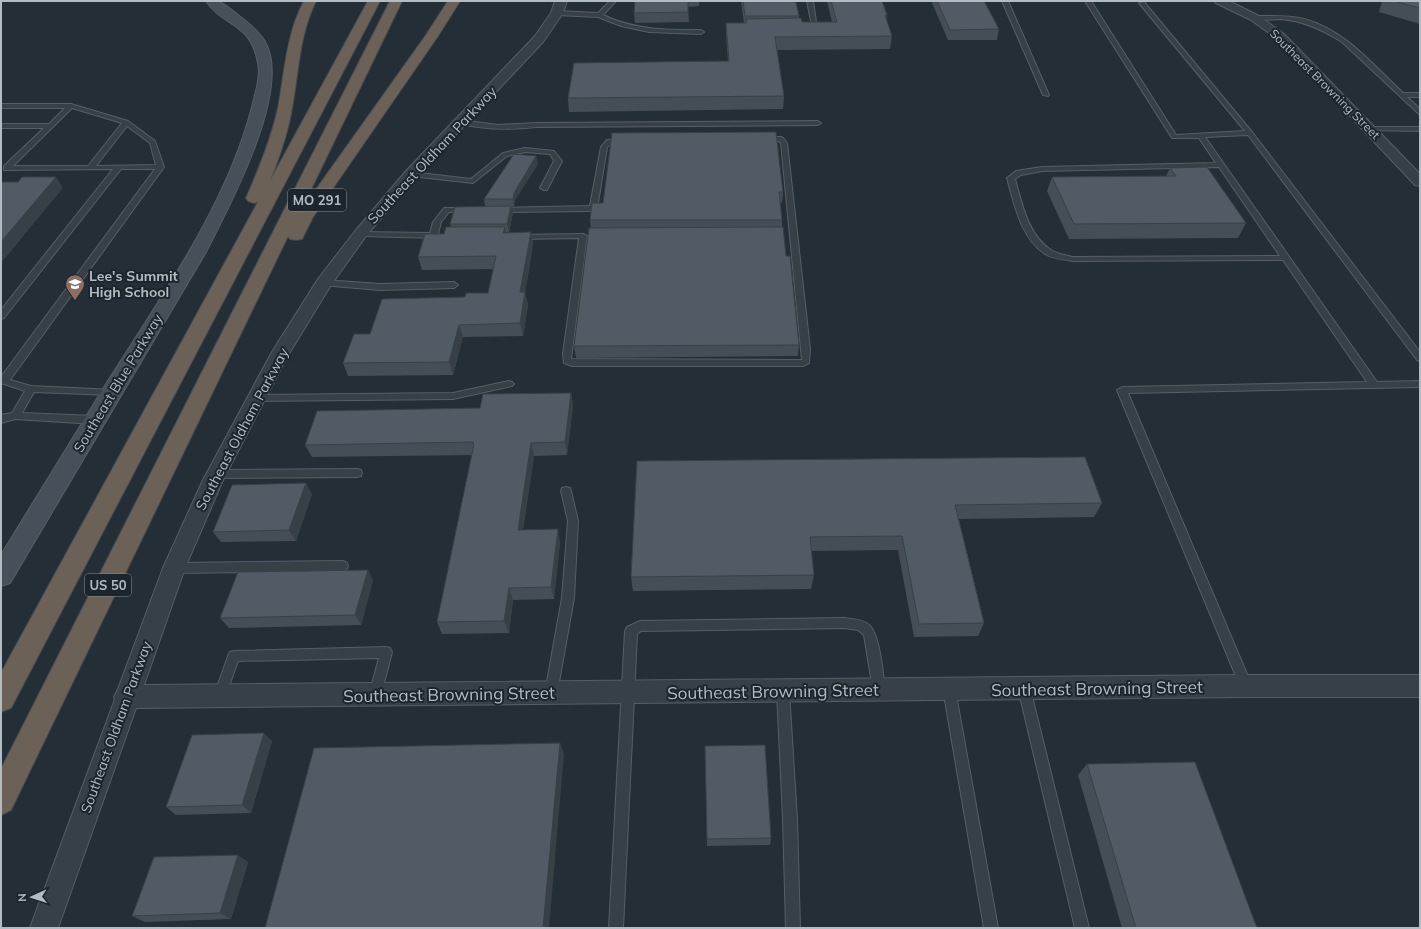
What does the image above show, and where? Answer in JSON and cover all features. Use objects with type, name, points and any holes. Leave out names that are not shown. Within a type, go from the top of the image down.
[{"type":"highway","points":[[187,351],[180,339],[242,225],[264,176],[277,138],[285,108],[296,33],[310,1]]},
{"type":"highway","name":"US 50","points":[[1,700],[374,1]]},
{"type":"highway","name":"US 50","points":[[1,800],[396,1]]},
{"type":"highway","name":"MO 291","points":[[215,369],[234,358],[305,218],[432,36],[454,1]]},
{"type":"street","name":"Southeast Blue Parkway","points":[[1,576],[211,226],[242,158],[258,113],[266,74],[264,54],[254,37],[245,27],[212,1]]},
{"type":"street","name":"Southeast Browning Street","points":[[1220,1],[1255,18],[1280,36],[1420,182]]},
{"type":"street","name":"Southeast Oldham Parkway","points":[[44,928],[126,697],[174,568],[193,523],[217,474],[278,356],[324,283],[360,234],[411,174],[526,55],[548,28],[559,7]]},
{"type":"street","name":"Southeast Browning Street","points":[[126,697],[1246,686],[1420,686]]},
{"type":"lane","points":[[599,15],[613,1]]},
{"type":"lane","points":[[800,28],[815,28],[810,1]]},
{"type":"lane","points":[[1005,1],[1046,95]]},
{"type":"lane","points":[[1088,1],[1174,137],[1250,133]]},
{"type":"lane","points":[[1142,3],[1250,133],[1420,358]]},
{"type":"lane","points":[[559,7],[599,15],[612,22],[634,29],[701,32]]},
{"type":"lane","points":[[1255,18],[1293,18],[1320,27],[1344,41],[1420,112]]},
{"type":"lane","points":[[1402,95],[1420,95]]},
{"type":"lane","points":[[1,106],[71,106],[126,122],[153,142],[160,167]]},
{"type":"lane","points":[[71,106],[7,168],[160,167]]},
{"type":"lane","points":[[90,168],[126,122]]},
{"type":"lane","points":[[460,122],[481,128],[507,128],[536,125],[818,123]]},
{"type":"lane","points":[[1,126],[51,126]]},
{"type":"lane","points":[[1370,129],[1420,129]]},
{"type":"lane","points":[[1201,136],[1374,385]]},
{"type":"lane","points":[[511,236],[587,236],[567,361],[583,364],[803,363],[806,361],[806,349],[790,236],[784,143],[781,139],[753,139]]},
{"type":"lane","points":[[433,236],[436,224],[447,210],[590,209],[594,207],[604,147],[607,142],[612,140],[635,140]]},
{"type":"lane","points":[[411,174],[473,181],[505,154],[525,150],[552,152],[558,161],[544,188]]},
{"type":"lane","points":[[1222,165],[1042,169],[1019,173],[1011,178],[1023,216],[1033,238],[1049,253],[1072,259],[1286,258]]},
{"type":"lane","points":[[1,316],[119,167]]},
{"type":"lane","points":[[112,392],[31,389],[3,380],[160,167]]},
{"type":"lane","points":[[360,234],[448,236]]},
{"type":"lane","points":[[324,283],[380,287],[454,285]]},
{"type":"lane","points":[[255,398],[453,396],[509,384]]},
{"type":"lane","points":[[1246,686],[1122,390],[1420,384]]},
{"type":"lane","points":[[15,416],[31,389]]},
{"type":"lane","points":[[1,419],[15,416],[95,420]]},
{"type":"lane","points":[[217,474],[357,473]]},
{"type":"lane","points":[[551,693],[568,598],[573,521],[566,491]]},
{"type":"lane","points":[[174,568],[342,566]]},
{"type":"lane","points":[[616,928],[631,631],[640,626],[862,624],[867,628],[870,634],[879,690]]},
{"type":"lane","points":[[220,696],[234,656],[386,652],[375,695]]},
{"type":"lane","points":[[1024,688],[1082,928]]},
{"type":"lane","points":[[949,689],[991,928]]},
{"type":"lane","points":[[783,691],[790,819],[792,928]]},
{"type":"building","points":[[635,1],[688,1],[688,12],[634,13]]},
{"type":"building","points":[[743,1],[793,1],[796,2],[799,16],[745,16]]},
{"type":"building","points":[[831,1],[882,1],[892,36],[775,37],[784,96],[568,98],[574,63],[729,61],[726,23],[746,23],[746,19],[801,18],[802,22],[837,22]]},
{"type":"building","points":[[937,1],[984,1],[999,29],[950,30]]},
{"type":"building","points":[[1394,1],[1420,1],[1420,8]]},
{"type":"building","points":[[776,132],[783,192],[779,192],[782,220],[590,220],[592,203],[603,203],[612,133]]},
{"type":"building","points":[[514,154],[536,156],[514,193],[513,199],[484,199]]},
{"type":"building","points":[[1207,167],[1246,223],[1074,224],[1052,177],[1176,176],[1170,168]]},
{"type":"building","points":[[22,177],[56,177],[1,242],[1,182],[18,182]]},
{"type":"building","points":[[511,206],[507,224],[450,224],[455,207]]},
{"type":"building","points":[[446,227],[505,227],[503,233],[531,232],[520,292],[525,292],[520,323],[459,325],[449,362],[343,363],[354,334],[370,334],[382,299],[465,297],[466,293],[488,293],[496,256],[418,257],[425,234],[444,234]]},
{"type":"building","points":[[783,227],[786,256],[790,256],[799,345],[574,346],[589,228]]},
{"type":"building","points":[[571,393],[565,442],[531,443],[518,530],[558,529],[551,587],[509,588],[504,621],[437,622],[474,444],[473,442],[305,445],[317,411],[480,408],[483,394]]},
{"type":"building","points":[[1085,457],[1102,503],[955,505],[984,623],[919,624],[902,536],[810,537],[814,575],[631,577],[637,461]]},
{"type":"building","points":[[306,483],[289,530],[213,532],[232,485]]},
{"type":"building","points":[[368,570],[355,615],[220,618],[238,572]]},
{"type":"building","points":[[264,733],[242,805],[166,807],[192,735]]},
{"type":"building","points":[[560,743],[543,928],[265,928],[314,748]]},
{"type":"building","points":[[765,745],[771,838],[707,839],[705,746]]},
{"type":"building","points":[[1195,762],[1257,928],[1136,928],[1087,764]]},
{"type":"building","points":[[238,855],[220,913],[132,916],[154,857]]},
{"type":"place","name":"Lee's Summit High School","points":[[75,301]]}]
